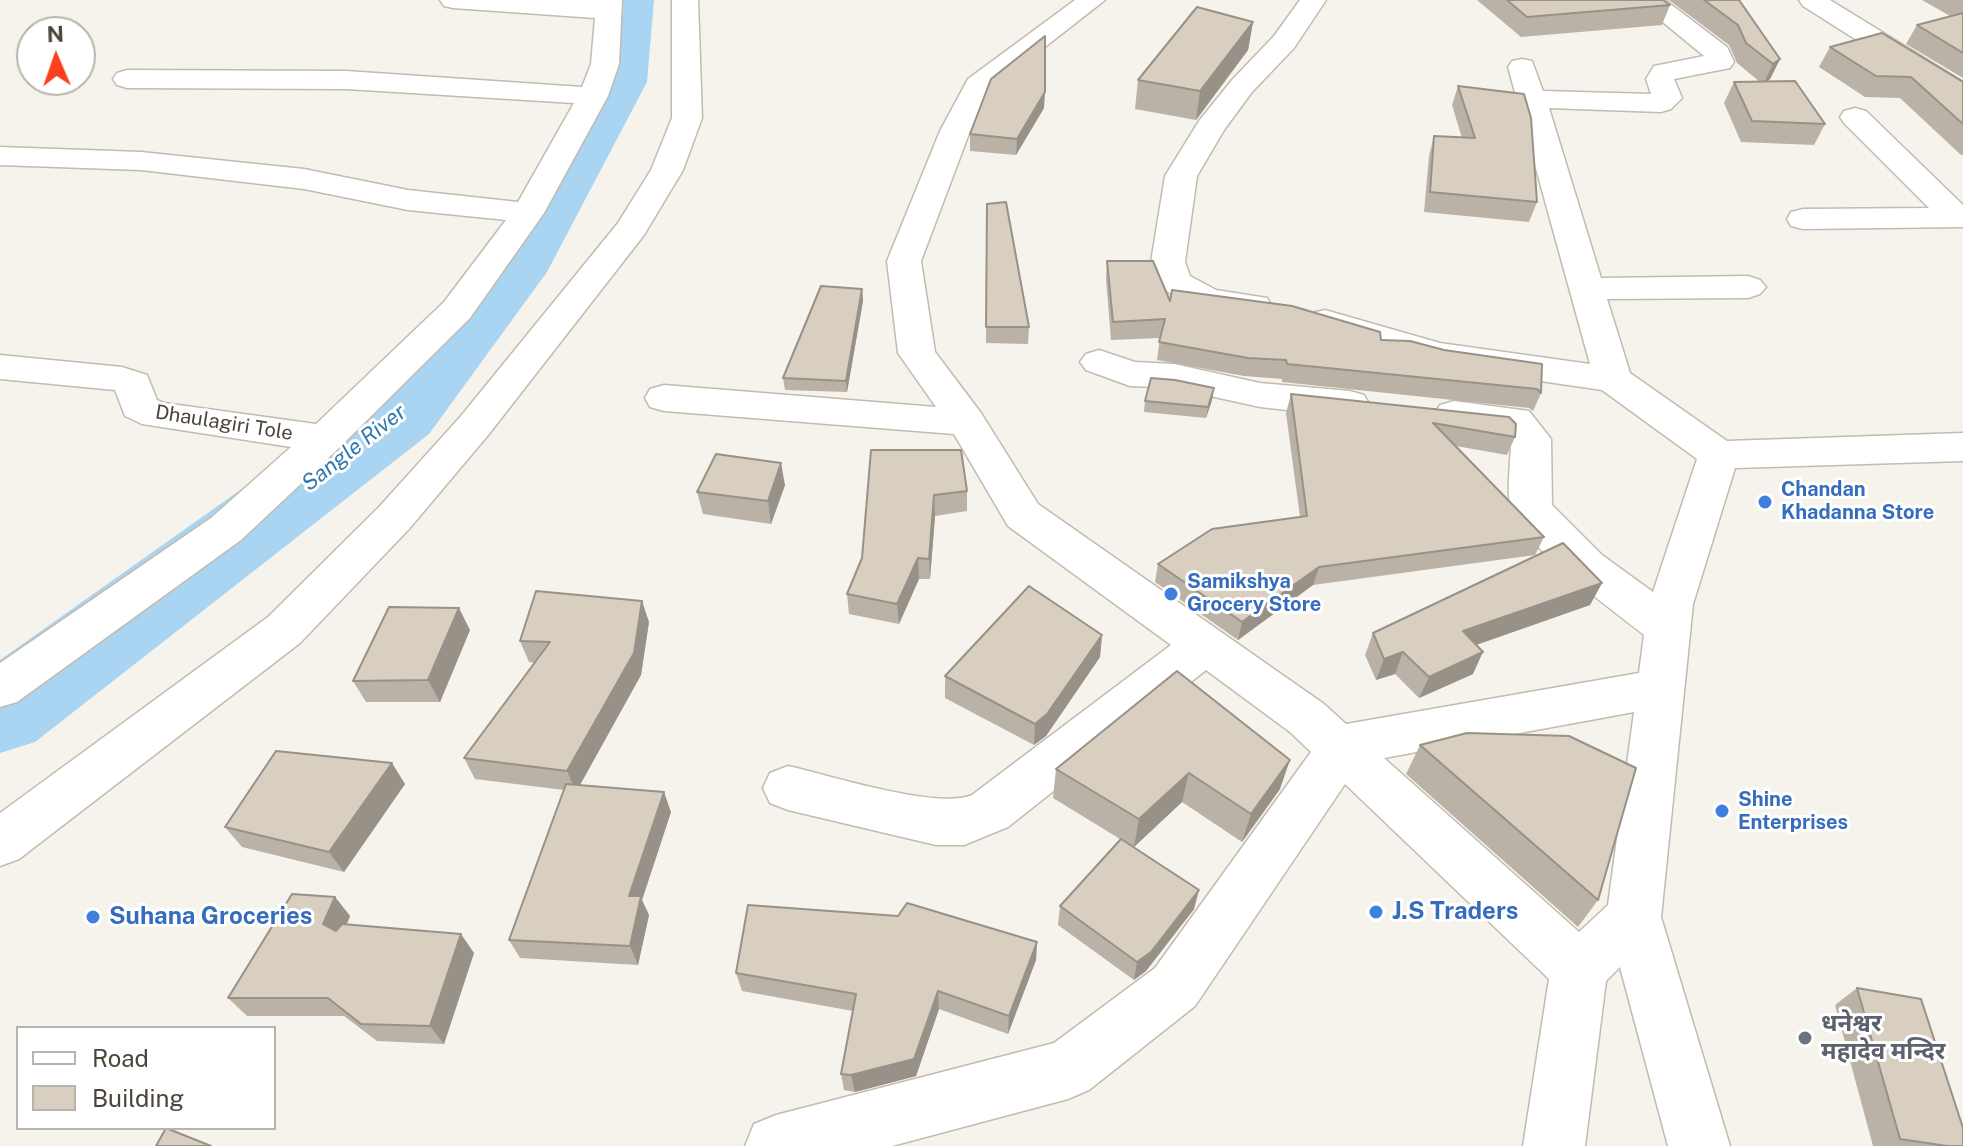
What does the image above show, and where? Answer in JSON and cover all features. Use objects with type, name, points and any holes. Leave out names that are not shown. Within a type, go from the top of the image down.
[{"type":"street","points":[[0,688],[226,529],[325,439],[457,310],[528,213],[593,96],[605,64],[610,6],[453,0]]},
{"type":"street","points":[[0,843],[284,630],[394,518],[475,425],[632,228],[667,170],[687,118],[685,0]]},
{"type":"street","points":[[1092,0],[978,85],[955,131],[904,261],[917,353],[967,422],[1023,515],[1307,718],[1579,969]]},
{"type":"street","points":[[1313,0],[1284,42],[1242,86],[1210,127],[1181,176],[1168,262],[1175,282],[1207,299],[1286,310],[1438,354],[1613,379],[1719,455],[1963,447]]},
{"type":"street","points":[[1613,379],[1526,83],[1661,103],[1667,98],[1660,79],[1664,72],[1720,62],[1717,53],[1649,0]]},
{"type":"street","points":[[1812,0],[1963,95]]},
{"type":"street","points":[[127,79],[346,80],[593,96]]},
{"type":"street","points":[[1855,117],[1960,217]]},
{"type":"street","points":[[0,156],[155,162],[304,179],[408,200],[528,213]]},
{"type":"street","points":[[1803,219],[1960,217]]},
{"type":"street","points":[[1587,289],[1748,287]]},
{"type":"street","points":[[1099,362],[1130,374],[1174,376],[1260,395],[1515,420],[1531,439],[1531,508],[1551,533],[1587,566],[1668,628]]},
{"type":"street","name":"Dhaulagiri Tole","points":[[0,367],[122,379],[134,384],[139,407],[156,415],[325,439]]},
{"type":"street","points":[[664,398],[967,422]]},
{"type":"street","points":[[1699,1146],[1634,917],[1671,604],[1719,455]]},
{"type":"street","points":[[788,788],[936,822],[964,822],[990,811],[1205,645]]},
{"type":"street","points":[[776,1146],[1068,1069],[1175,987],[1339,747],[1661,688]]},
{"type":"street","points":[[1554,1146],[1579,969],[1634,917]]},
{"type":"building","points":[[1507,0],[1663,0],[1670,5],[1527,17]]},
{"type":"building","points":[[1704,0],[1739,0],[1780,59],[1773,64],[1746,43],[1738,25]]},
{"type":"building","points":[[1197,7],[1253,22],[1200,91],[1138,80]]},
{"type":"building","points":[[1963,13],[1963,53],[1917,25]]},
{"type":"building","points":[[1882,33],[1963,82],[1963,124],[1911,77],[1876,76],[1830,47]]},
{"type":"building","points":[[1045,36],[1045,92],[1017,139],[970,134],[991,79]]},
{"type":"building","points":[[1795,81],[1825,124],[1752,121],[1734,82]]},
{"type":"building","points":[[1458,86],[1524,94],[1531,118],[1537,202],[1430,192],[1434,136],[1475,138]]},
{"type":"building","points":[[1006,202],[1029,327],[986,327],[987,204]]},
{"type":"building","points":[[1107,261],[1153,261],[1170,301],[1172,290],[1292,306],[1380,332],[1381,340],[1410,341],[1444,350],[1542,364],[1541,393],[1537,389],[1287,364],[1286,360],[1248,358],[1159,342],[1165,319],[1113,322]]},
{"type":"building","points":[[821,286],[862,289],[846,381],[783,378]]},
{"type":"building","points":[[1151,378],[1214,388],[1208,407],[1145,401]]},
{"type":"building","points":[[1291,394],[1509,417],[1516,424],[1515,437],[1433,423],[1544,537],[1319,567],[1242,622],[1158,564],[1212,529],[1307,516]]},
{"type":"building","points":[[871,450],[961,450],[967,491],[934,495],[929,559],[918,558],[897,604],[847,594],[862,558]]},
{"type":"building","points":[[716,454],[781,463],[768,501],[697,492]]},
{"type":"building","points":[[1563,543],[1602,583],[1463,631],[1483,652],[1429,677],[1403,652],[1384,659],[1373,633]]},
{"type":"building","points":[[1029,586],[1102,635],[1047,714],[1035,724],[945,676]]},
{"type":"building","points":[[536,591],[642,601],[634,653],[567,771],[464,758],[550,642],[520,641]]},
{"type":"building","points":[[389,607],[459,608],[428,680],[353,681]]},
{"type":"building","points":[[1177,671],[1290,760],[1251,814],[1189,773],[1139,819],[1056,769]]},
{"type":"building","points":[[1467,733],[1569,736],[1636,768],[1598,900],[1420,745]]},
{"type":"building","points":[[276,751],[392,763],[329,852],[225,827]]},
{"type":"building","points":[[566,784],[664,792],[629,896],[641,896],[630,946],[509,940]]},
{"type":"building","points":[[1121,839],[1199,890],[1151,952],[1137,962],[1060,906]]},
{"type":"building","points":[[292,894],[335,897],[323,924],[336,931],[342,924],[461,934],[430,1026],[361,1024],[328,998],[228,998]]},
{"type":"building","points":[[907,903],[1037,942],[1009,1016],[938,991],[914,1059],[851,1075],[841,1074],[856,994],[736,973],[748,905],[898,916]]},
{"type":"building","points":[[1857,988],[1921,999],[1963,1128],[1963,1146],[1900,1139]]},
{"type":"building","points":[[165,1130],[171,1130],[211,1146],[156,1146]]},
{"type":"waterway","name":"Sangle River","points":[[0,713],[401,415],[512,272],[618,82],[627,0]]},
{"type":"place","name":"Chandan Khadanna Store","points":[[1765,502]]},
{"type":"place","name":"Samikshya Grocery Store","points":[[1171,594]]},
{"type":"place","name":"Shine Enterprises","points":[[1722,811]]},
{"type":"place","name":"J.S Traders","points":[[1376,912]]},
{"type":"place","name":"Suhana Groceries","points":[[93,917]]},
{"type":"place","name":"धनेश्वर महादेव मन्दिर","points":[[1805,1038]]}]
